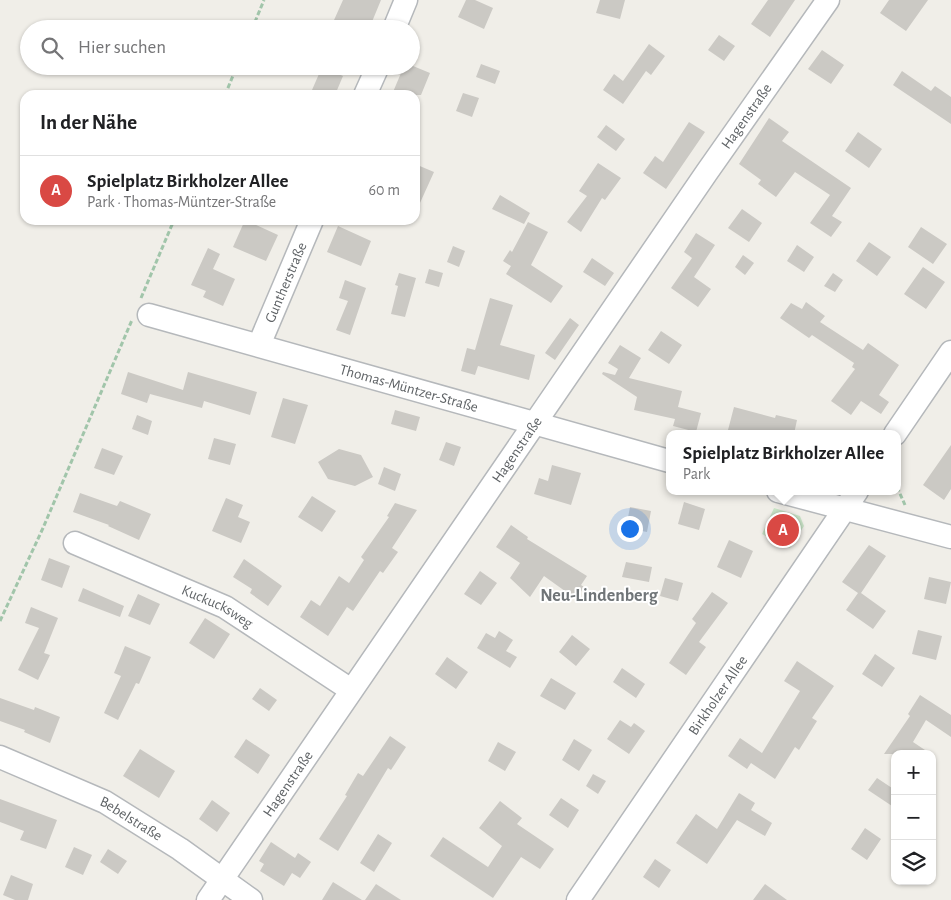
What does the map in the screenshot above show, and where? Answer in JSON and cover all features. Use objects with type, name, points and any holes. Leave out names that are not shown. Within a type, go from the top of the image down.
[{"type":"street","points":[[398,20],[406,0]]},
{"type":"street","name":"Hagenstraße","points":[[208,900],[707,172],[828,0]]},
{"type":"street","points":[[368,90],[374,75]]},
{"type":"street","name":"Guntherstraße","points":[[258,345],[310,225]]},
{"type":"street","name":"Thomas-Müntzer-Straße","points":[[141,310],[666,460]]},
{"type":"street","points":[[899,430],[951,352]]},
{"type":"street","points":[[810,495],[850,500],[951,537]]},
{"type":"street","name":"Birkholzer Allee","points":[[578,900],[850,500]]},
{"type":"street","name":"Kuckucksweg","points":[[74,543],[224,607],[351,690]]},
{"type":"street","name":"Bebelstraße","points":[[0,758],[105,802],[180,849],[251,900]]},
{"type":"path","points":[[256,20],[264,0]]},
{"type":"path","points":[[227,90],[233,75]]},
{"type":"path","points":[[0,621],[141,310],[172,225]]},
{"type":"path","points":[[901,495],[907,509]]},
{"type":"green space","points":[[774,508],[800,516],[804,526],[790,548],[762,534]]},
{"type":"building","points":[[343,0],[381,0],[373,20],[334,20]]},
{"type":"building","points":[[466,0],[475,0],[493,8],[484,29],[458,17]]},
{"type":"building","points":[[600,0],[625,0],[620,19],[596,13]]},
{"type":"building","points":[[768,0],[795,0],[770,37],[751,24]]},
{"type":"building","points":[[889,0],[928,0],[906,31],[880,13]]},
{"type":"building","points":[[719,35],[735,46],[724,61],[708,50]]},
{"type":"building","points":[[649,44],[665,56],[651,75],[646,71],[623,104],[603,90],[614,74],[623,81]]},
{"type":"building","points":[[822,50],[844,65],[831,84],[808,69]]},
{"type":"building","points":[[481,64],[500,71],[495,84],[476,77]]},
{"type":"building","points":[[420,69],[430,73],[421,95],[420,90],[394,90],[400,75],[420,75]]},
{"type":"building","points":[[902,71],[931,91],[935,86],[951,97],[951,124],[893,85]]},
{"type":"building","points":[[319,75],[343,76],[337,90],[312,90]]},
{"type":"building","points":[[463,93],[479,98],[472,117],[456,111]]},
{"type":"building","points":[[769,118],[789,132],[782,141],[851,188],[832,216],[842,222],[831,237],[810,223],[830,195],[795,172],[776,197],[758,184],[761,180],[739,164]]},
{"type":"building","points":[[689,122],[705,132],[666,189],[643,173],[655,156],[663,162]]},
{"type":"building","points":[[606,125],[625,139],[616,151],[597,137]]},
{"type":"building","points":[[858,132],[882,149],[869,168],[845,151]]},
{"type":"building","points":[[598,163],[621,178],[605,200],[602,198],[581,232],[567,222],[587,196],[579,191]]},
{"type":"building","points":[[420,166],[434,172],[420,203]]},
{"type":"building","points":[[500,195],[530,213],[524,224],[492,209]]},
{"type":"building","points":[[742,209],[762,223],[749,242],[728,228]]},
{"type":"building","points":[[528,222],[548,232],[531,265],[563,286],[551,303],[506,274],[511,266],[503,261],[510,250],[512,252]]},
{"type":"building","points":[[243,225],[256,225],[278,235],[266,261],[233,247]]},
{"type":"building","points":[[338,226],[371,241],[361,266],[327,252]]},
{"type":"building","points":[[921,227],[947,244],[933,264],[908,247]]},
{"type":"building","points":[[696,233],[715,245],[694,277],[711,289],[698,307],[671,288],[692,258],[684,252]]},
{"type":"building","points":[[869,242],[891,257],[877,276],[856,261]]},
{"type":"building","points":[[797,245],[814,257],[804,272],[787,261]]},
{"type":"building","points":[[453,246],[465,251],[459,267],[447,262]]},
{"type":"building","points":[[208,248],[220,254],[213,269],[235,279],[223,306],[203,297],[206,291],[191,285]]},
{"type":"building","points":[[743,255],[754,263],[745,275],[735,267]]},
{"type":"building","points":[[592,258],[614,273],[605,286],[583,272]]},
{"type":"building","points":[[923,267],[945,282],[926,309],[904,294]]},
{"type":"building","points":[[429,269],[443,273],[439,287],[425,283]]},
{"type":"building","points":[[399,273],[416,278],[405,317],[391,314],[398,286],[395,285]]},
{"type":"building","points":[[833,273],[843,280],[835,292],[824,286]]},
{"type":"building","points":[[345,280],[366,288],[350,335],[336,330],[348,301],[339,298]]},
{"type":"building","points":[[490,298],[513,305],[500,345],[535,355],[529,380],[478,366],[475,375],[461,371],[467,348],[475,350]]},
{"type":"building","points":[[806,302],[825,316],[820,322],[863,350],[868,343],[899,365],[879,395],[889,402],[881,414],[861,401],[851,415],[831,401],[855,369],[852,367],[854,363],[812,335],[809,338],[780,318],[791,303],[802,309]]},
{"type":"building","points":[[570,318],[579,325],[555,360],[545,353]]},
{"type":"building","points":[[661,331],[682,345],[669,364],[648,350]]},
{"type":"building","points":[[620,345],[641,358],[629,378],[682,391],[678,407],[701,413],[697,430],[673,426],[675,419],[634,410],[637,397],[602,374],[603,372],[615,375],[618,369],[608,363]]},
{"type":"building","points":[[128,372],[183,390],[188,372],[257,392],[250,415],[204,401],[202,408],[150,394],[147,403],[121,394]]},
{"type":"building","points":[[283,398],[308,405],[295,444],[271,437]]},
{"type":"building","points":[[734,407],[775,418],[776,415],[797,420],[795,430],[728,430]]},
{"type":"building","points":[[395,410],[420,417],[416,431],[391,424]]},
{"type":"building","points":[[137,415],[152,421],[148,435],[132,429]]},
{"type":"building","points":[[214,438],[236,444],[230,465],[208,459]]},
{"type":"building","points":[[446,442],[461,447],[454,466],[439,460]]},
{"type":"building","points":[[951,445],[951,489],[944,500],[923,485]]},
{"type":"building","points":[[102,448],[123,456],[114,475],[94,468]]},
{"type":"building","points":[[339,449],[361,455],[373,477],[355,486],[328,479],[318,462]]},
{"type":"building","points":[[552,465],[581,473],[571,505],[534,494],[539,478],[548,481]]},
{"type":"building","points":[[384,467],[401,474],[395,491],[378,484]]},
{"type":"building","points":[[80,493],[117,506],[120,501],[151,514],[139,540],[109,525],[73,512]]},
{"type":"building","points":[[312,496],[336,511],[322,532],[298,517]]},
{"type":"building","points":[[226,498],[243,505],[238,517],[250,522],[241,543],[212,531]]},
{"type":"building","points":[[684,502],[705,509],[699,530],[678,524]]},
{"type":"building","points":[[395,503],[417,510],[392,548],[398,552],[383,573],[380,571],[353,611],[347,607],[328,636],[300,617],[311,600],[320,606],[339,576],[349,583],[364,560],[361,557],[389,517],[387,516]]},
{"type":"building","points":[[630,507],[651,511],[647,532],[626,528]]},
{"type":"building","points":[[511,525],[528,537],[527,539],[587,576],[581,585],[584,587],[576,599],[544,576],[530,597],[510,578],[520,563],[496,547]]},
{"type":"building","points":[[729,540],[753,551],[741,578],[717,567]]},
{"type":"building","points":[[869,545],[886,556],[861,593],[886,611],[873,629],[846,610],[858,593],[842,582]]},
{"type":"building","points":[[49,558],[70,566],[62,588],[41,580]]},
{"type":"building","points":[[244,559],[282,586],[268,606],[250,593],[252,589],[233,577]]},
{"type":"building","points":[[626,562],[652,567],[649,582],[622,577]]},
{"type":"building","points":[[480,571],[497,583],[481,605],[464,594]]},
{"type":"building","points":[[929,577],[951,582],[946,604],[924,599]]},
{"type":"building","points":[[665,578],[683,583],[678,601],[660,596]]},
{"type":"building","points":[[83,588],[124,606],[120,617],[78,601]]},
{"type":"building","points":[[712,592],[728,603],[699,642],[706,647],[686,675],[669,663],[696,623],[692,619]]},
{"type":"building","points":[[138,594],[160,604],[150,625],[128,616]]},
{"type":"building","points":[[31,607],[58,618],[44,653],[50,655],[38,680],[18,670],[39,628],[25,623]]},
{"type":"building","points":[[205,618],[230,634],[214,659],[189,643]]},
{"type":"building","points":[[918,630],[942,636],[936,660],[912,654]]},
{"type":"building","points":[[499,631],[513,640],[506,651],[517,657],[510,668],[477,648],[486,633],[495,638]]},
{"type":"building","points":[[572,635],[590,649],[576,666],[559,652]]},
{"type":"building","points":[[125,646],[151,657],[139,684],[136,683],[118,720],[104,713],[121,676],[114,673]]},
{"type":"building","points":[[875,654],[895,668],[882,687],[862,674]]},
{"type":"building","points":[[447,657],[468,672],[456,689],[435,674]]},
{"type":"building","points":[[797,661],[834,686],[812,718],[817,721],[799,750],[795,747],[775,779],[751,763],[747,769],[728,756],[740,738],[762,753],[800,691],[784,681]]},
{"type":"building","points":[[622,668],[645,684],[636,698],[613,682]]},
{"type":"building","points":[[551,678],[576,693],[565,710],[540,696]]},
{"type":"building","points":[[260,688],[277,700],[269,711],[252,699]]},
{"type":"building","points":[[920,695],[951,715],[951,737],[926,720],[913,742],[925,750],[891,750],[891,754],[884,754],[910,716],[908,714]]},
{"type":"building","points":[[0,698],[34,710],[35,707],[60,717],[50,743],[24,732],[25,730],[0,721]]},
{"type":"building","points":[[620,720],[631,727],[634,723],[645,731],[629,754],[607,739]]},
{"type":"building","points":[[390,736],[406,747],[391,770],[388,768],[338,851],[319,839],[347,796],[345,795],[358,773],[363,776]]},
{"type":"building","points":[[246,739],[270,755],[258,774],[234,757]]},
{"type":"building","points":[[574,739],[592,750],[579,771],[562,760]]},
{"type":"building","points":[[498,742],[516,752],[505,771],[488,761]]},
{"type":"building","points":[[140,749],[175,771],[159,798],[123,776]]},
{"type":"building","points":[[593,774],[606,781],[598,794],[586,786]]},
{"type":"building","points":[[877,778],[891,787],[891,805],[868,790]]},
{"type":"building","points":[[739,793],[755,803],[751,810],[772,823],[765,836],[737,820],[707,864],[676,843],[696,814],[717,829]]},
{"type":"building","points":[[561,798],[579,810],[568,828],[549,815]]},
{"type":"building","points":[[0,799],[57,820],[46,849],[20,840],[24,831],[0,822]]},
{"type":"building","points":[[212,800],[230,813],[217,832],[199,819]]},
{"type":"building","points":[[500,801],[522,818],[517,824],[554,849],[540,869],[521,857],[493,898],[430,856],[443,837],[488,867],[502,846],[479,828]]},
{"type":"building","points":[[865,828],[881,839],[867,860],[851,849]]},
{"type":"building","points":[[378,834],[392,843],[374,872],[360,863]]},
{"type":"building","points":[[271,842],[295,858],[298,853],[311,862],[300,878],[292,873],[284,886],[260,871],[264,864],[259,861]]},
{"type":"building","points":[[74,847],[92,855],[83,875],[65,867]]},
{"type":"building","points":[[108,849],[127,861],[118,874],[100,862]]},
{"type":"building","points":[[655,859],[671,870],[659,888],[643,877]]},
{"type":"building","points":[[11,875],[33,884],[28,900],[15,900],[3,895]]},
{"type":"building","points":[[333,882],[362,900],[322,900]]},
{"type":"building","points":[[376,884],[401,900],[365,900]]},
{"type":"building","points":[[765,884],[787,900],[753,900]]},
{"type":"place","name":"Spielplatz Birkholzer Allee","points":[[783,530]]},
{"type":"district","name":"Neu-Lindenberg","points":[[599,596]]}]
